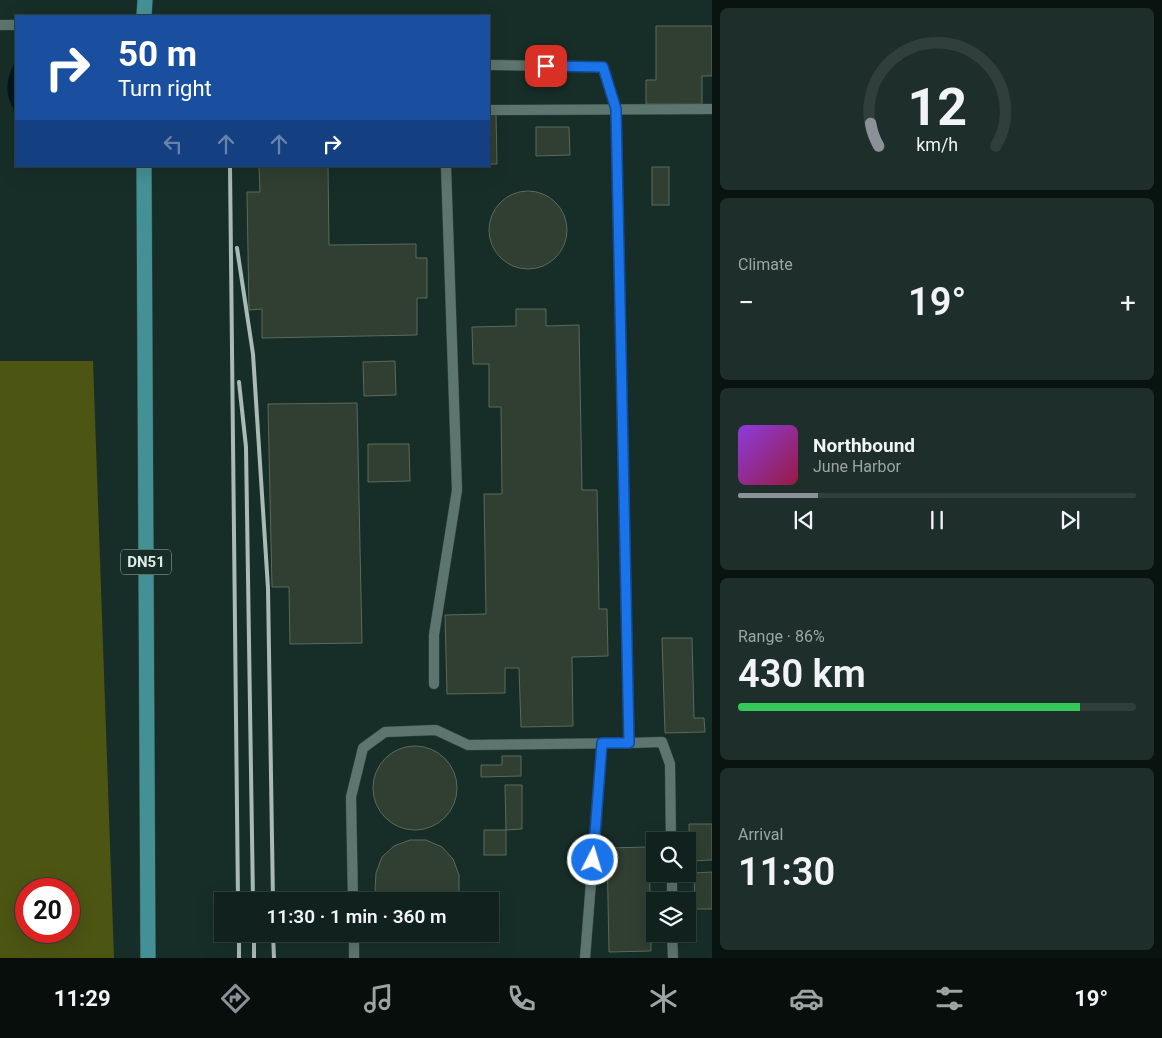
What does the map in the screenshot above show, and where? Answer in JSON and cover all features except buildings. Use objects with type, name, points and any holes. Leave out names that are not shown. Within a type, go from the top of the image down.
[{"type":"main road","points":[[144,15],[145,0]]},
{"type":"main road","name":"DN51","points":[[144,167],[148,958]]},
{"type":"lane","points":[[0,25],[15,25]]},
{"type":"lane","points":[[490,65],[603,67],[616,109],[629,743]]},
{"type":"lane","points":[[490,110],[712,108]]},
{"type":"lane","points":[[434,684],[434,635],[457,490],[446,167]]},
{"type":"lane","points":[[353,892],[351,797],[363,748],[385,732],[436,730],[468,745],[662,742],[670,764],[671,832]]},
{"type":"lane","points":[[585,958],[602,743]]},
{"type":"lane","points":[[354,942],[354,958]]},
{"type":"lane","points":[[672,942],[673,958]]},
{"type":"green space","points":[[0,361],[93,361],[114,958],[0,958]]},
{"type":"water","points":[[15,63],[15,111],[9,100],[7,87]]},
{"type":"railway","points":[[230,167],[238,892]]},
{"type":"railway","points":[[237,248],[253,354],[268,588],[273,892]]},
{"type":"railway","points":[[239,382],[246,447],[253,892]]},
{"type":"railway","points":[[239,942],[239,958]]},
{"type":"railway","points":[[254,942],[254,958]]},
{"type":"railway","points":[[273,942],[274,958]]},
{"type":"route","points":[[546,66],[603,67],[616,109],[629,743],[602,743],[593,860]]}]
